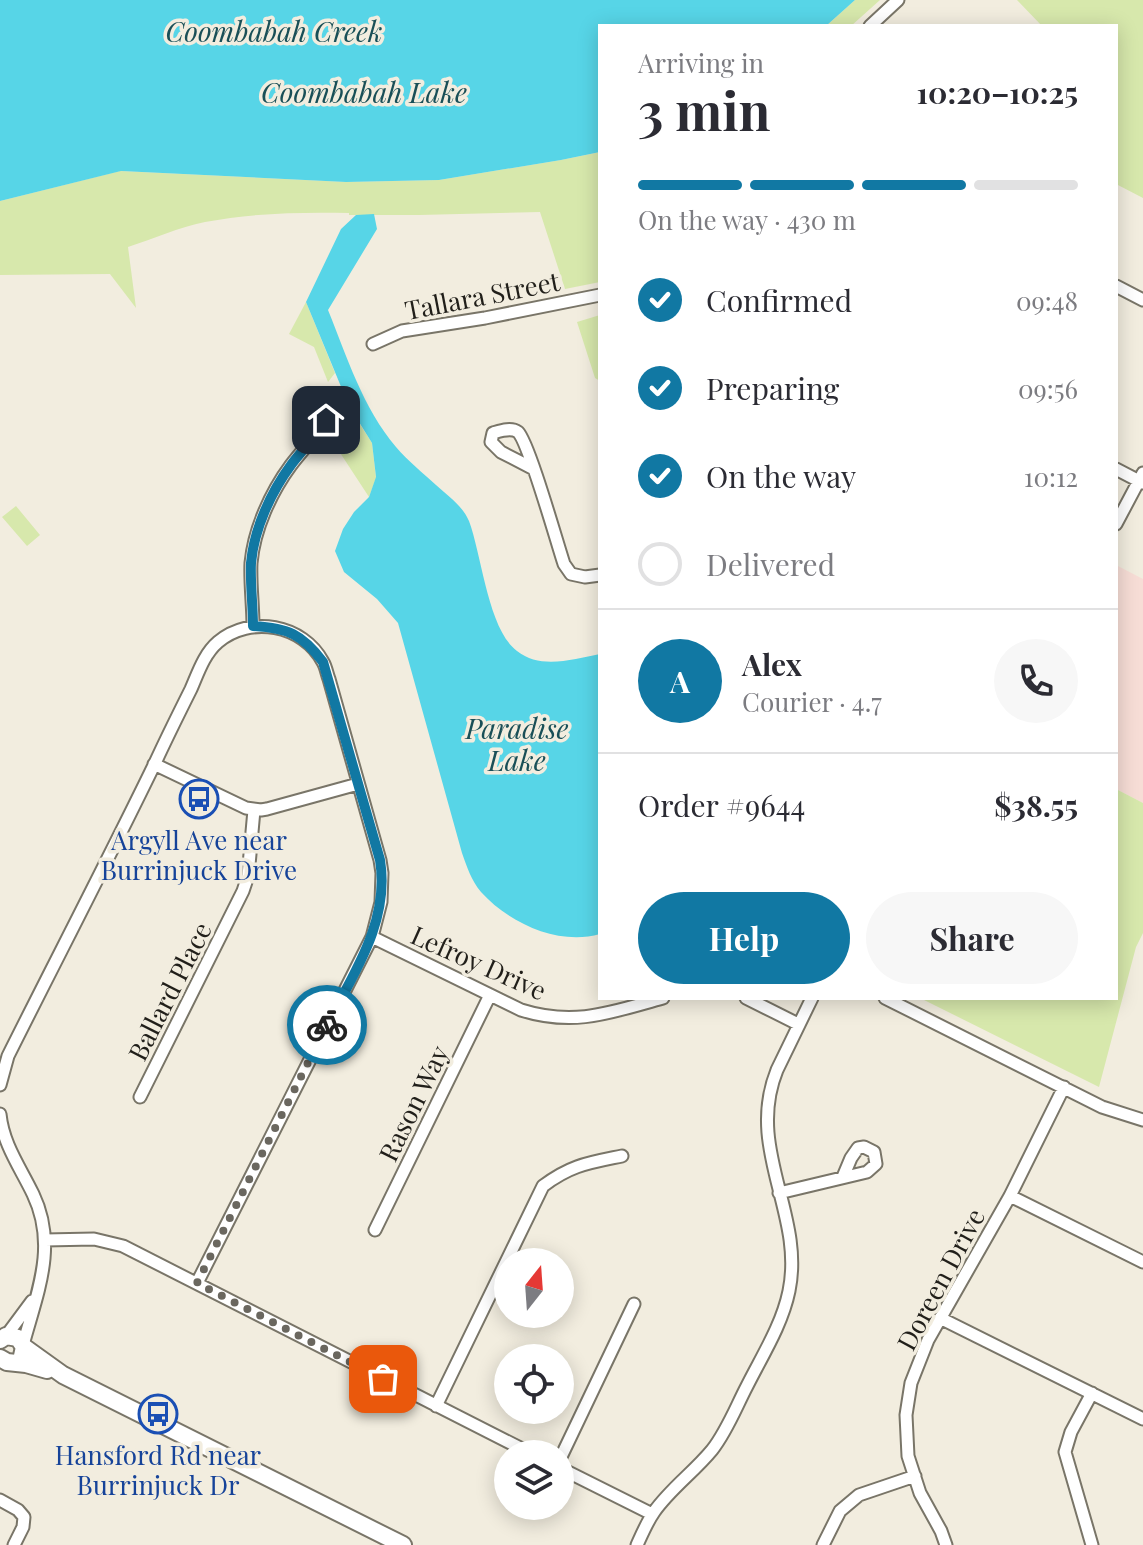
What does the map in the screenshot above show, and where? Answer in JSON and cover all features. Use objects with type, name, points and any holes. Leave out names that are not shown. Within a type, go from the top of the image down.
[{"type":"street","points":[[872,24],[898,0]]},
{"type":"street","points":[[1118,287],[1143,300]]},
{"type":"street","name":"Tallara Street","points":[[373,344],[402,331],[598,295]]},
{"type":"street","points":[[253,626],[251,563],[258,531],[270,500],[326,420]]},
{"type":"street","points":[[534,469],[564,564],[571,574],[598,575]]},
{"type":"street","points":[[1118,470],[1142,479],[1118,521]]},
{"type":"street","points":[[0,1085],[8,1056],[203,662],[216,643],[234,632],[253,626],[276,627],[310,644],[323,662],[374,836],[382,873],[381,902],[372,937],[197,1283]]},
{"type":"street","points":[[154,764],[238,806],[254,810],[358,784]]},
{"type":"street","name":"Ballard Place","points":[[140,1097],[243,891],[248,876],[254,810]]},
{"type":"street","name":"Lefroy Drive","points":[[372,937],[532,1013],[566,1019],[595,1016],[655,1000]]},
{"type":"street","name":"Rason Way","points":[[375,1230],[490,995]]},
{"type":"street","points":[[750,1000],[798,1024]]},
{"type":"street","points":[[637,1545],[652,1514],[703,1461],[721,1437],[782,1315],[789,1291],[792,1261],[789,1230],[768,1142],[766,1111],[772,1081],[811,1000]]},
{"type":"street","points":[[889,1000],[1102,1107],[1143,1120]]},
{"type":"street","name":"Doreen Drive","points":[[946,1545],[920,1493],[908,1456],[906,1415],[911,1383],[928,1340],[1010,1196],[1064,1087]]},
{"type":"street","points":[[0,1114],[4,1145],[37,1204],[45,1240],[44,1267],[11,1357]]},
{"type":"street","points":[[436,1406],[543,1186],[561,1172],[581,1164],[622,1156]]},
{"type":"street","points":[[779,1193],[843,1177]]},
{"type":"street","points":[[1010,1196],[1143,1262]]},
{"type":"street","points":[[45,1240],[94,1239],[116,1243],[504,1440]]},
{"type":"street","points":[[2,1337],[35,1297]]},
{"type":"street","points":[[569,1440],[634,1304]]},
{"type":"street","points":[[940,1318],[1143,1419]]},
{"type":"street","points":[[2,1337],[15,1336],[11,1357]]},
{"type":"street","points":[[11,1357],[63,1375],[403,1545]]},
{"type":"street","points":[[1092,1393],[1071,1432],[1065,1452],[1092,1545]]},
{"type":"street","points":[[574,1475],[652,1514]]},
{"type":"street","points":[[823,1545],[840,1511],[859,1495],[915,1476]]},
{"type":"street","points":[[0,1500],[24,1517],[23,1527],[14,1545]]},
{"type":"shaded area","points":[[1118,566],[1143,579],[1143,803],[1118,790]]},
{"type":"green space","points":[[855,0],[880,0],[853,24],[828,24]]},
{"type":"green space","points":[[1017,0],[1143,0],[1143,198],[1118,185],[1118,24],[1040,24]]},
{"type":"green space","points":[[598,152],[598,282],[565,289],[540,212],[419,215],[295,213],[195,224],[128,247],[136,308],[110,274],[0,275],[0,201],[120,171],[346,182],[439,180]]},
{"type":"green space","points":[[306,302],[335,373],[328,382],[314,347],[289,334]]},
{"type":"green space","points":[[598,316],[598,380],[595,378],[577,322]]},
{"type":"green space","points":[[356,418],[372,443],[376,478],[369,497],[333,442]]},
{"type":"green space","points":[[16,506],[40,535],[27,546],[2,517]]},
{"type":"green space","points":[[1118,790],[1143,803],[1143,933],[1136,947],[1099,1087],[924,1000],[1118,1000]]},
{"type":"water","name":"Coombabah Lake","points":[[0,0],[855,0],[828,24],[598,24],[598,152],[439,180],[346,182],[121,171],[0,201]]},
{"type":"water","name":"Paradise Lake","points":[[374,214],[377,229],[328,310],[374,416],[396,447],[466,515],[492,609],[507,641],[526,657],[547,662],[598,654],[598,934],[568,937],[535,929],[492,903],[478,887],[462,853],[398,623],[377,599],[344,572],[335,551],[343,529],[369,497],[376,477],[372,443],[349,406],[306,302],[341,229],[356,215]]},
{"type":"way so far","points":[[327,1025],[197,1283],[383,1379]]},
{"type":"place","name":"Argyll Ave near Burrinjuck Drive","points":[[199,799]]},
{"type":"place","name":"Hansford Rd near Burrinjuck Dr","points":[[158,1414]]},
{"type":"route","points":[[326,420],[270,500],[258,531],[251,563],[253,626],[276,627],[294,634],[310,644],[323,662],[380,860],[381,902],[372,937],[327,1025]]},
{"type":"water label","name":"Coombabah Creek","points":[[274,30]]}]
